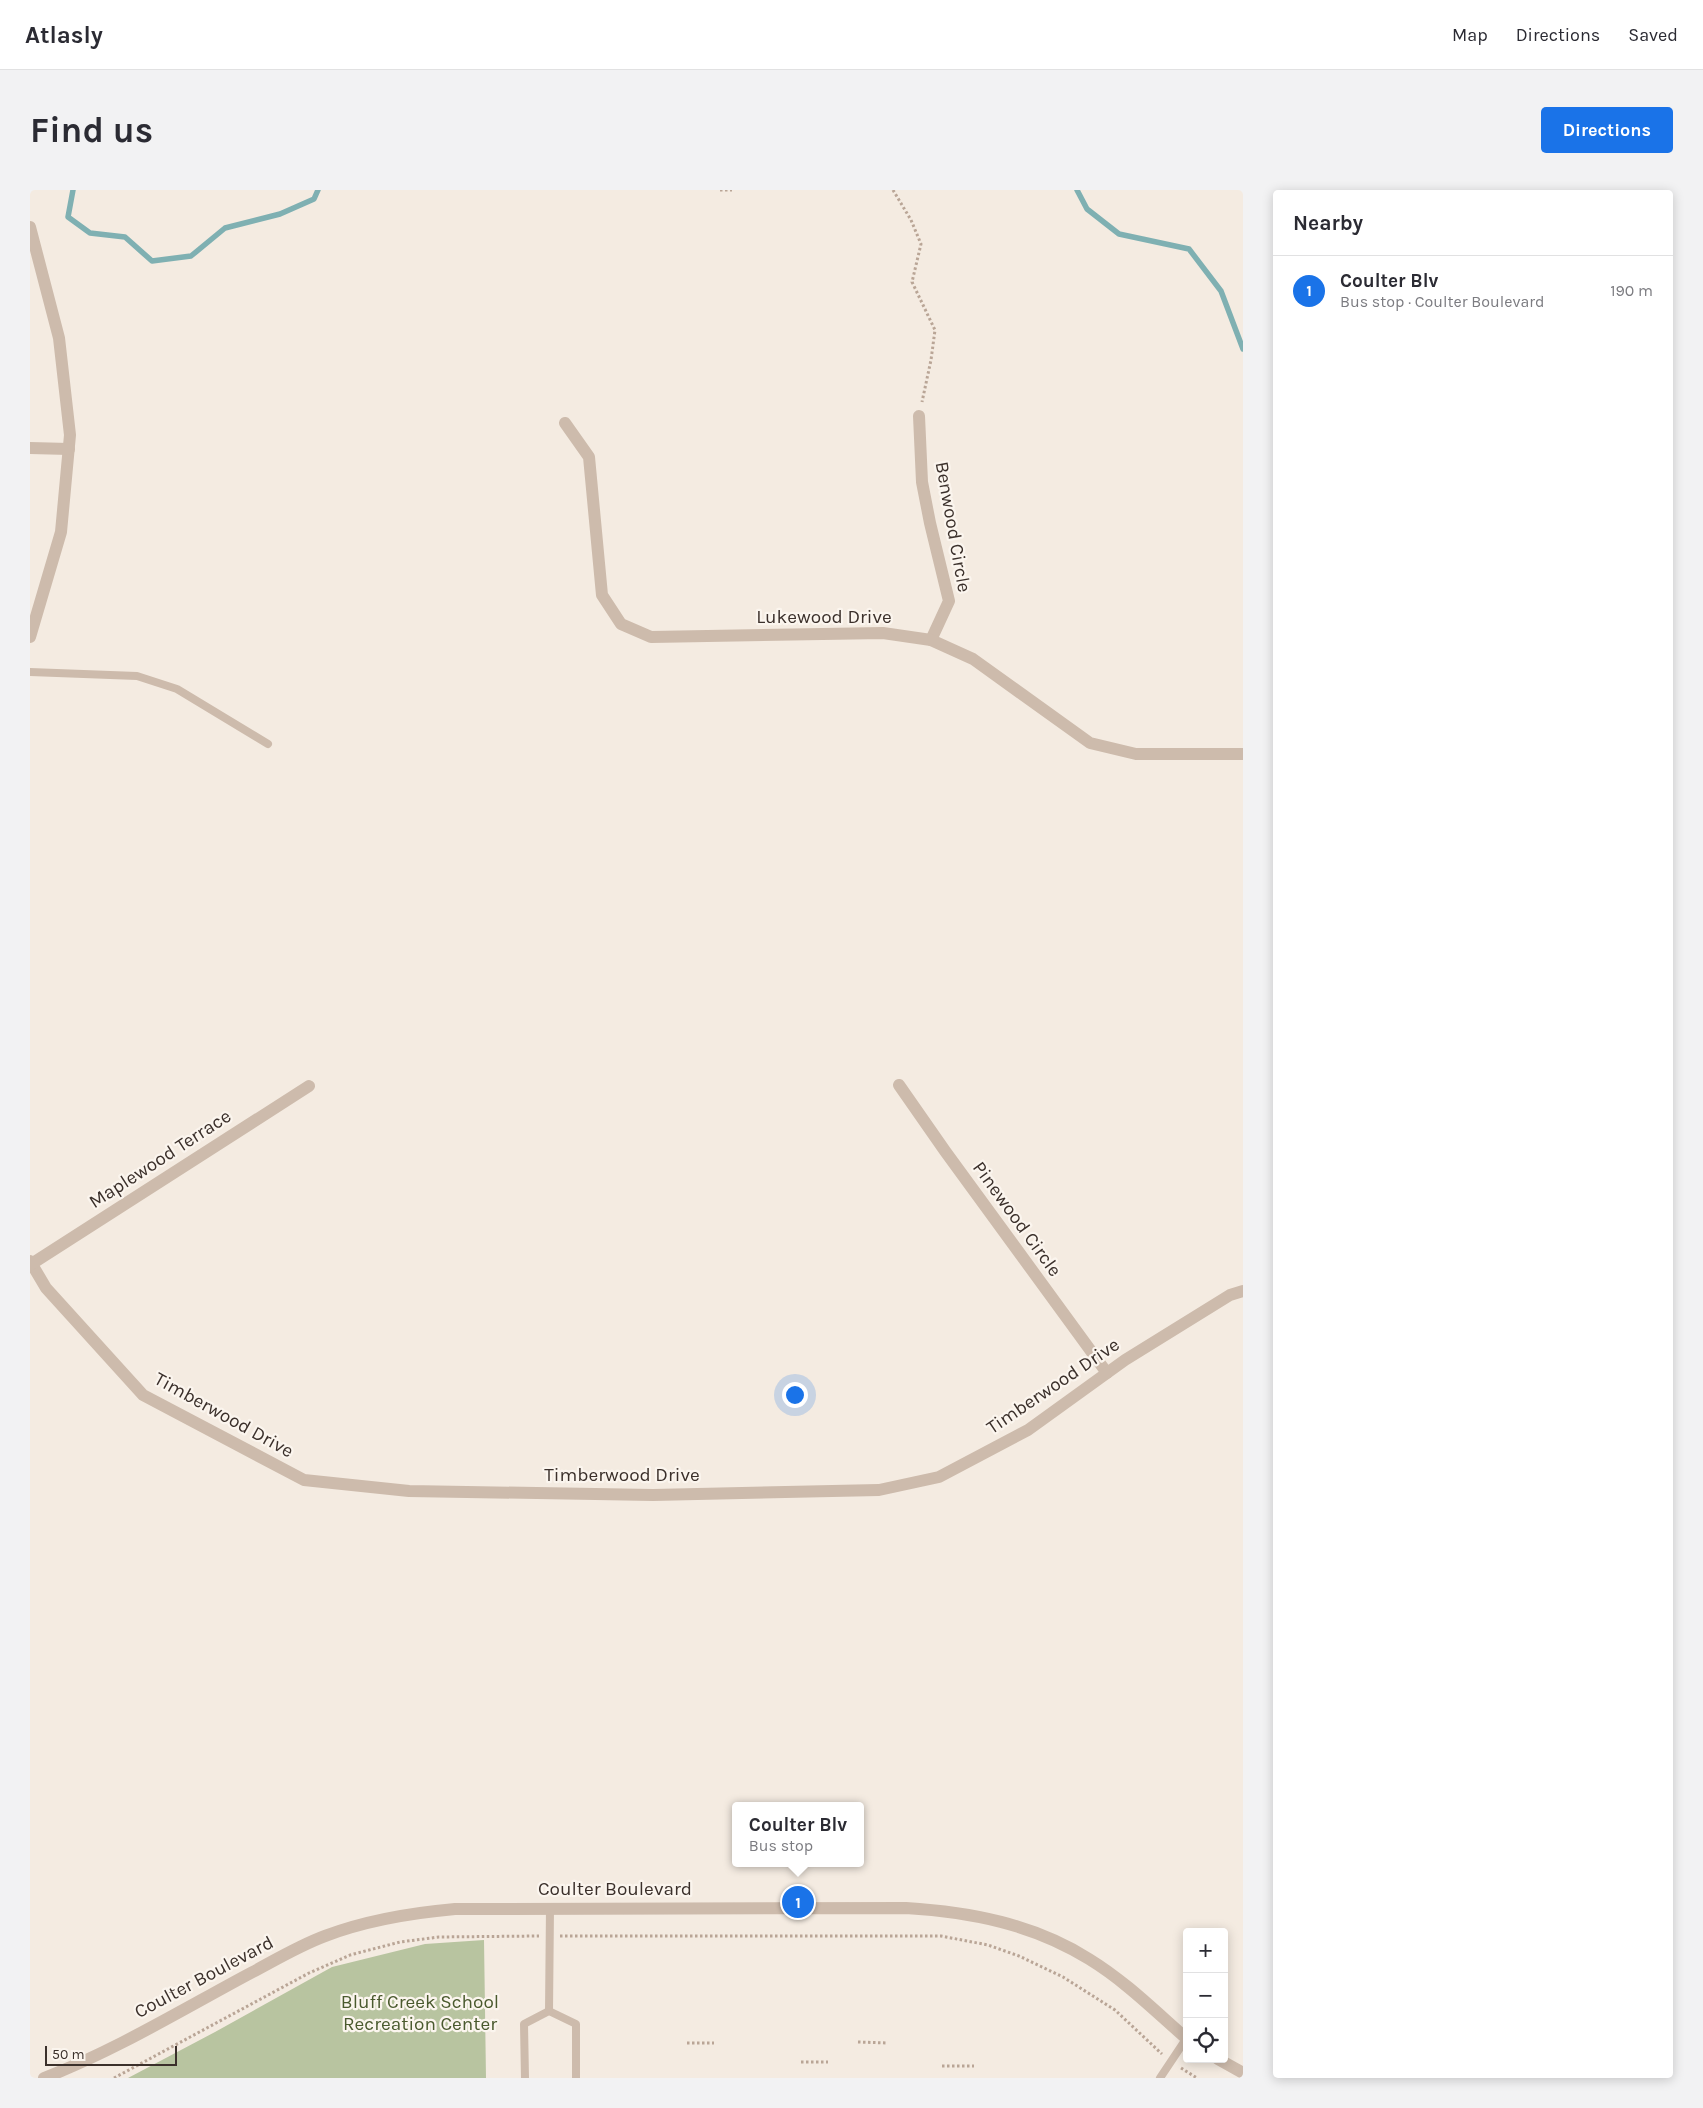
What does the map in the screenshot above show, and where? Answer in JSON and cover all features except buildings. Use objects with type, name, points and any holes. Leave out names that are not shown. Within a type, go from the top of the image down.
[{"type":"street","points":[[30,226],[59,338],[70,435],[61,532],[30,637]]},
{"type":"street","name":"Benwood Circle","points":[[919,416],[922,482],[949,601],[931,640]]},
{"type":"street","name":"Lukewood Drive","points":[[565,423],[589,457],[602,595],[621,624],[651,637],[883,633],[931,640],[973,659],[1090,743],[1136,754],[1243,754]]},
{"type":"street","points":[[30,448],[69,449]]},
{"type":"street","name":"Pinewood Circle","points":[[899,1085],[950,1159],[1107,1373]]},
{"type":"street","name":"Maplewood Terrace","points":[[31,1263],[309,1086]]},
{"type":"street","name":"Timberwood Drive","points":[[31,1263],[46,1288],[144,1395],[304,1480],[410,1491],[653,1496],[879,1490],[939,1477],[1028,1430],[1107,1373],[1230,1295],[1243,1292]]},
{"type":"street","name":"Coulter Boulevard","points":[[44,2078],[94,2057],[324,1936],[384,1918],[454,1909],[906,1908],[953,1911],[992,1919],[1058,1942],[1089,1959],[1127,1987],[1183,2036]]},
{"type":"street","points":[[1225,2063],[1243,2073]]},
{"type":"lane","points":[[30,672],[137,676],[177,689],[268,744]]},
{"type":"lane","points":[[549,2011],[550,1908]]},
{"type":"lane","points":[[525,2078],[524,2024],[549,2011]]},
{"type":"lane","points":[[549,2011],[576,2024],[576,2078]]},
{"type":"lane","points":[[1160,2078],[1183,2045]]},
{"type":"path","points":[[720,190],[732,190]]},
{"type":"path","points":[[893,190],[911,220],[921,244],[912,282],[935,330],[931,360],[919,416]]},
{"type":"path","points":[[114,2078],[309,1973],[350,1956],[400,1942],[439,1937],[550,1936],[941,1936],[1004,1950],[1063,1977],[1115,2010],[1161,2054],[1196,2078]]},
{"type":"path","points":[[858,2042],[887,2043]]},
{"type":"path","points":[[687,2043],[714,2043]]},
{"type":"path","points":[[801,2062],[828,2062]]},
{"type":"path","points":[[942,2066],[974,2066]]},
{"type":"green space","name":"Bluff Creek School Recreation Center","points":[[484,1940],[486,2078],[128,2078],[332,1967],[425,1944]]},
{"type":"waterway","points":[[73,190],[68,217],[90,233],[125,237],[152,261],[191,256],[225,228],[280,214],[314,199],[318,190]]},
{"type":"waterway","points":[[1077,190],[1087,209],[1119,234],[1189,249],[1221,291],[1243,349]]},
{"type":"place","name":"Coulter Blv","points":[[798,1902]]}]
